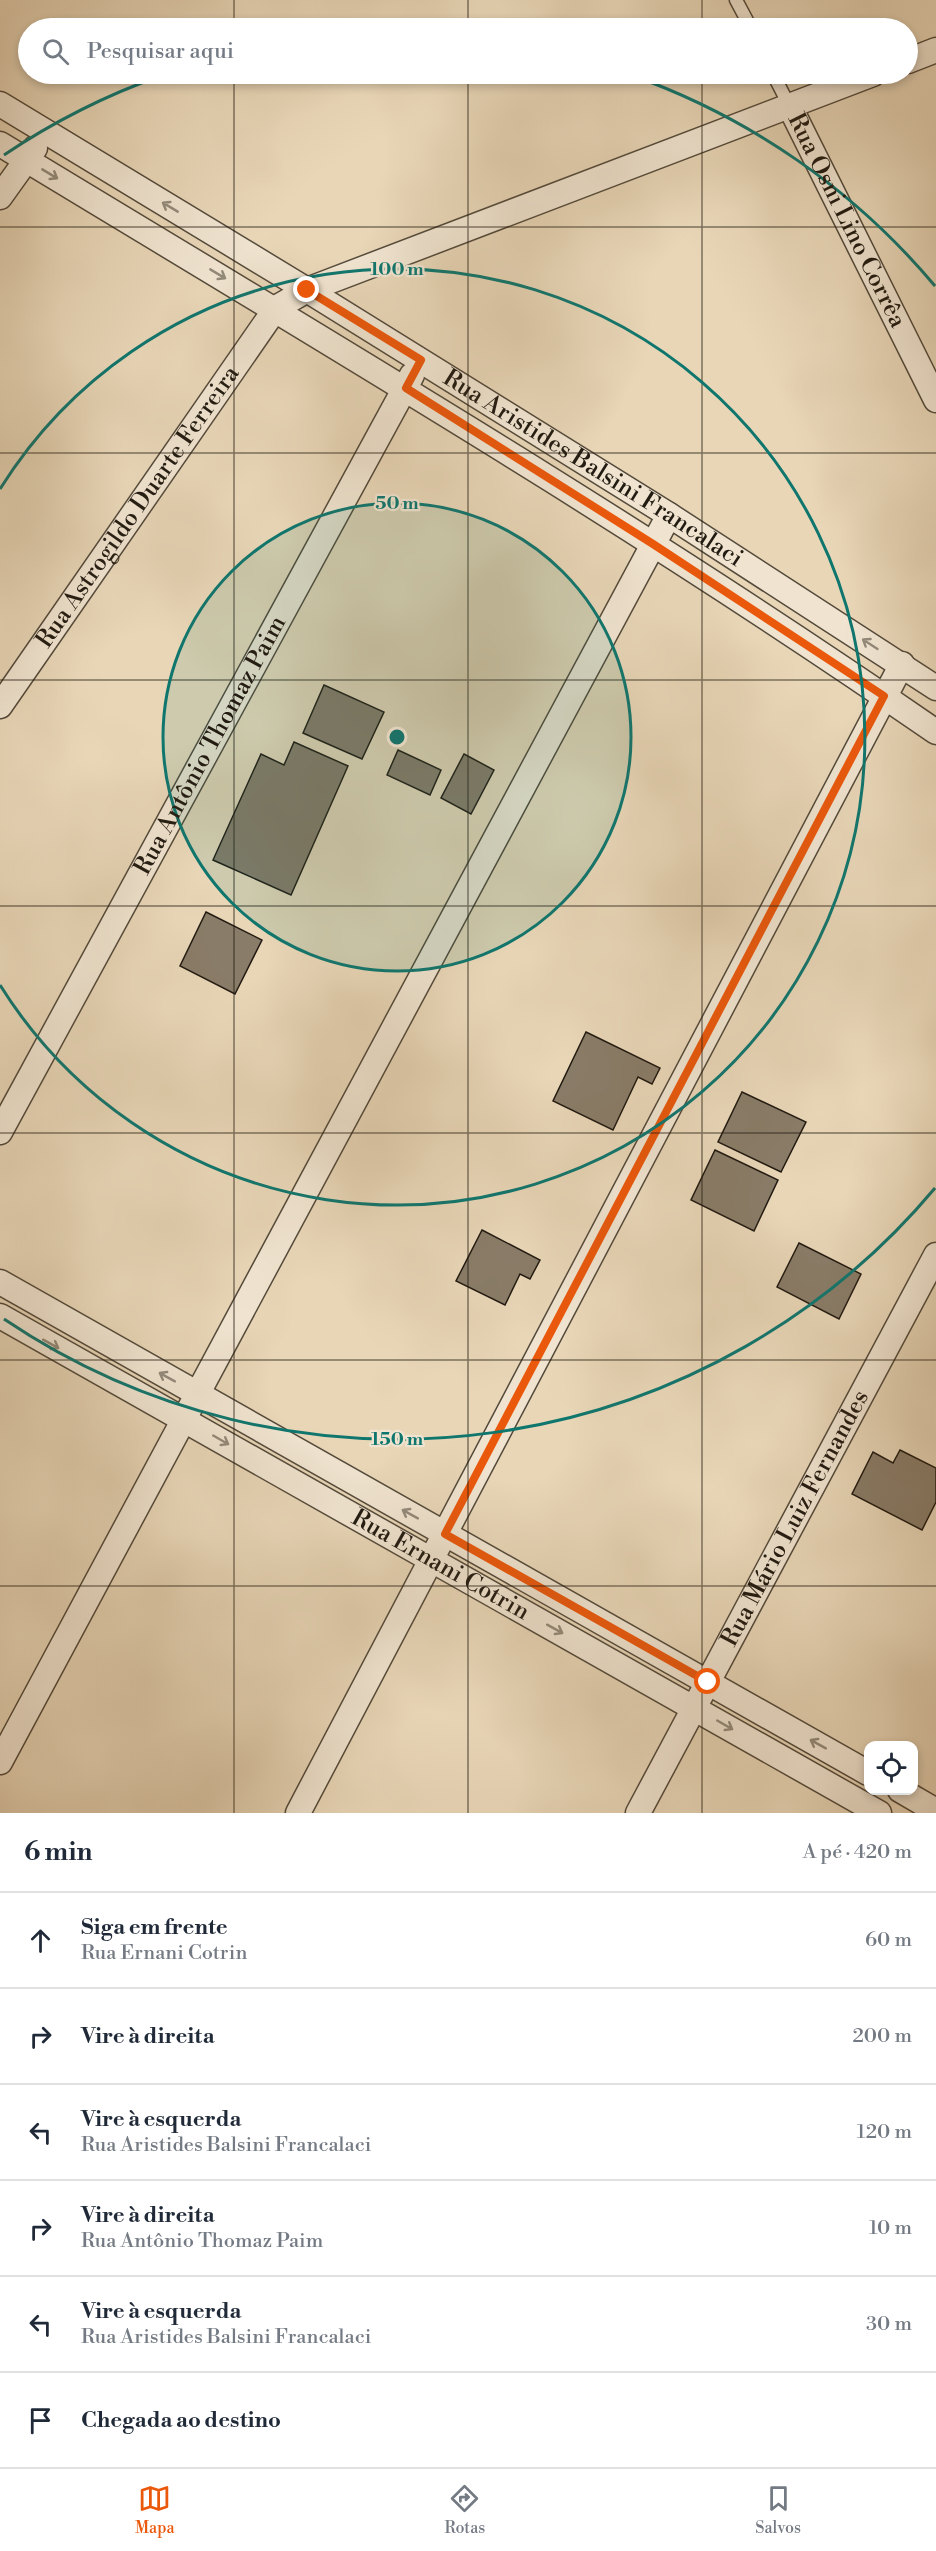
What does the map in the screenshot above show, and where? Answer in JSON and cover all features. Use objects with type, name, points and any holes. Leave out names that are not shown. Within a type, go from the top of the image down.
[{"type":"street","points":[[918,57],[936,50]]},
{"type":"street","points":[[276,308],[307,290],[846,84]]},
{"type":"street","name":"Rua Aristides Balsini Francalaci","points":[[0,104],[421,360],[669,515],[936,688]]},
{"type":"street","name":"Rua Osni Lino Corrêa","points":[[789,105],[936,400]]},
{"type":"street","points":[[0,197],[46,132]]},
{"type":"street","name":"Rua Aristides Balsini Francalaci","points":[[0,144],[406,388],[653,544],[936,732]]},
{"type":"street","name":"Rua Astrogildo Duarte Ferreira","points":[[0,706],[276,308]]},
{"type":"street","name":"Rua Antônio Thomaz Paim","points":[[0,1132],[421,360]]},
{"type":"street","points":[[0,1762],[669,515]]},
{"type":"street","points":[[298,1813],[902,664]]},
{"type":"street","name":"Rua Mário Luiz Fernandes","points":[[638,1813],[936,1255]]},
{"type":"street","name":"Rua Ernani Cotrin","points":[[0,1282],[864,1771]]},
{"type":"street","name":"Rua Ernani Cotrin","points":[[0,1316],[879,1813]]},
{"type":"street","points":[[907,1795],[936,1811]]},
{"type":"lane","points":[[736,0],[746,18]]},
{"type":"lane","name":"Rua Osni Lino Corrêa","points":[[778,84],[789,105]]},
{"type":"building","points":[[324,685],[384,712],[362,759],[303,733]]},
{"type":"building","points":[[294,742],[348,766],[291,895],[213,860],[261,754],[284,765]]},
{"type":"building","points":[[398,750],[441,770],[430,795],[387,775]]},
{"type":"building","points":[[464,754],[494,770],[471,814],[441,798]]},
{"type":"building","points":[[206,912],[262,940],[235,994],[180,966]]},
{"type":"building","points":[[586,1032],[660,1068],[652,1084],[638,1077],[613,1130],[553,1101]]},
{"type":"building","points":[[742,1092],[806,1122],[781,1172],[718,1142]]},
{"type":"building","points":[[715,1150],[778,1180],[754,1231],[691,1200]]},
{"type":"building","points":[[482,1230],[540,1260],[530,1279],[520,1274],[505,1305],[456,1281]]},
{"type":"building","points":[[799,1243],[861,1274],[839,1319],[777,1287]]},
{"type":"building","points":[[900,1450],[936,1468],[936,1502],[922,1530],[852,1494],[873,1452],[893,1463]]},
{"type":"route","points":[[307,290],[421,360],[406,388],[653,544],[884,696],[445,1534],[708,1682]]}]
